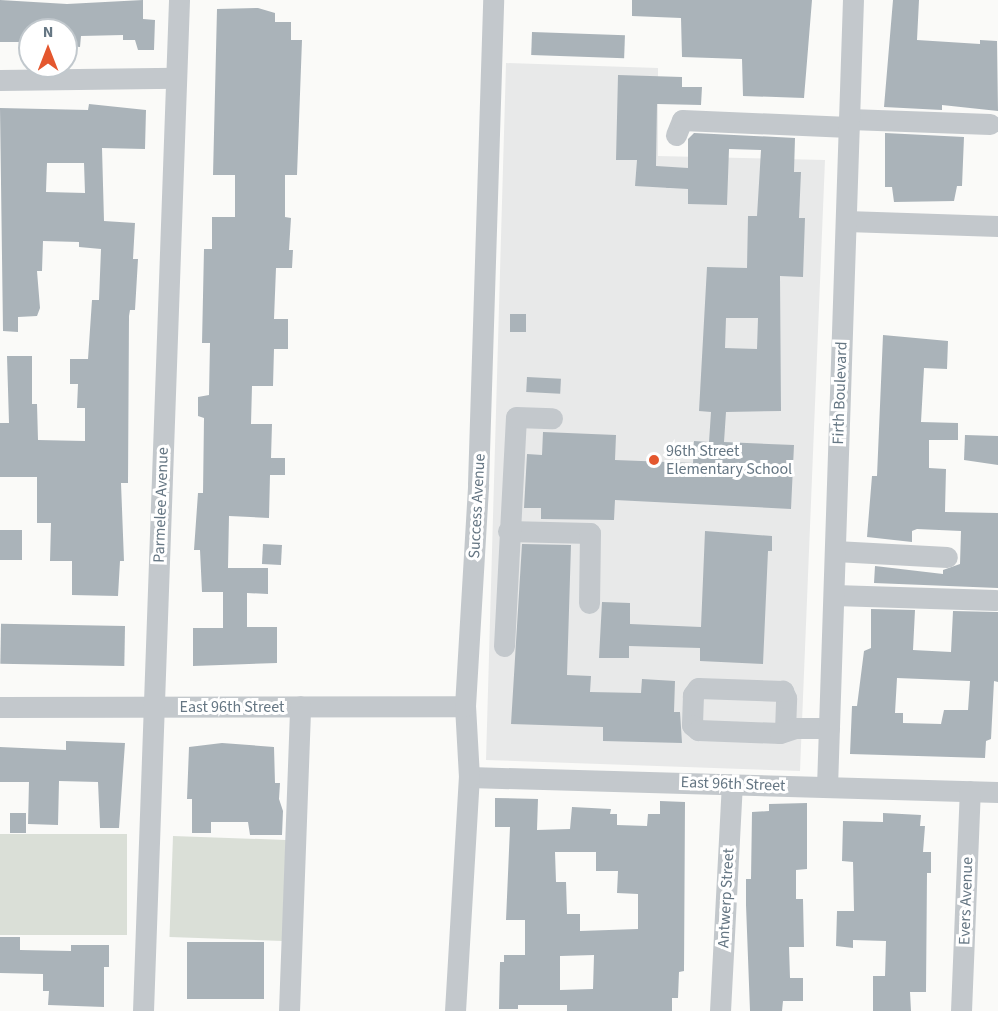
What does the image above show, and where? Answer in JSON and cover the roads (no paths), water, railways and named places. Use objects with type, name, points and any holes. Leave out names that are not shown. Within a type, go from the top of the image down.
[{"type":"street","name":"Parmelee Avenue","points":[[143,1011],[179,0]]},
{"type":"street","name":"Success Avenue","points":[[455,1011],[469,777],[465,706],[478,484],[493,0]]},
{"type":"street","name":"Firth Boulevard","points":[[827,787],[846,221],[856,122],[853,0]]},
{"type":"street","points":[[0,80],[176,78]]},
{"type":"street","points":[[676,135],[682,120],[990,124]]},
{"type":"street","points":[[846,221],[998,226]]},
{"type":"street","points":[[504,646],[508,531],[516,417],[552,418]]},
{"type":"street","points":[[478,484],[513,484]]},
{"type":"street","points":[[508,531],[590,533],[589,603]]},
{"type":"street","points":[[835,551],[947,557]]},
{"type":"street","points":[[834,595],[995,600]]},
{"type":"street","points":[[289,1011],[300,706]]},
{"type":"street","name":"East 96th Street","points":[[0,707],[465,706]]},
{"type":"street","points":[[785,731],[829,728]]},
{"type":"street","name":"East 96th Street","points":[[469,777],[998,792]]},
{"type":"street","name":"Antwerp Street","points":[[720,1011],[732,784]]},
{"type":"street","name":"Evers Avenue","points":[[961,1011],[970,791]]},
{"type":"place","name":"96th Street Elementary School","points":[[654,460]]}]
